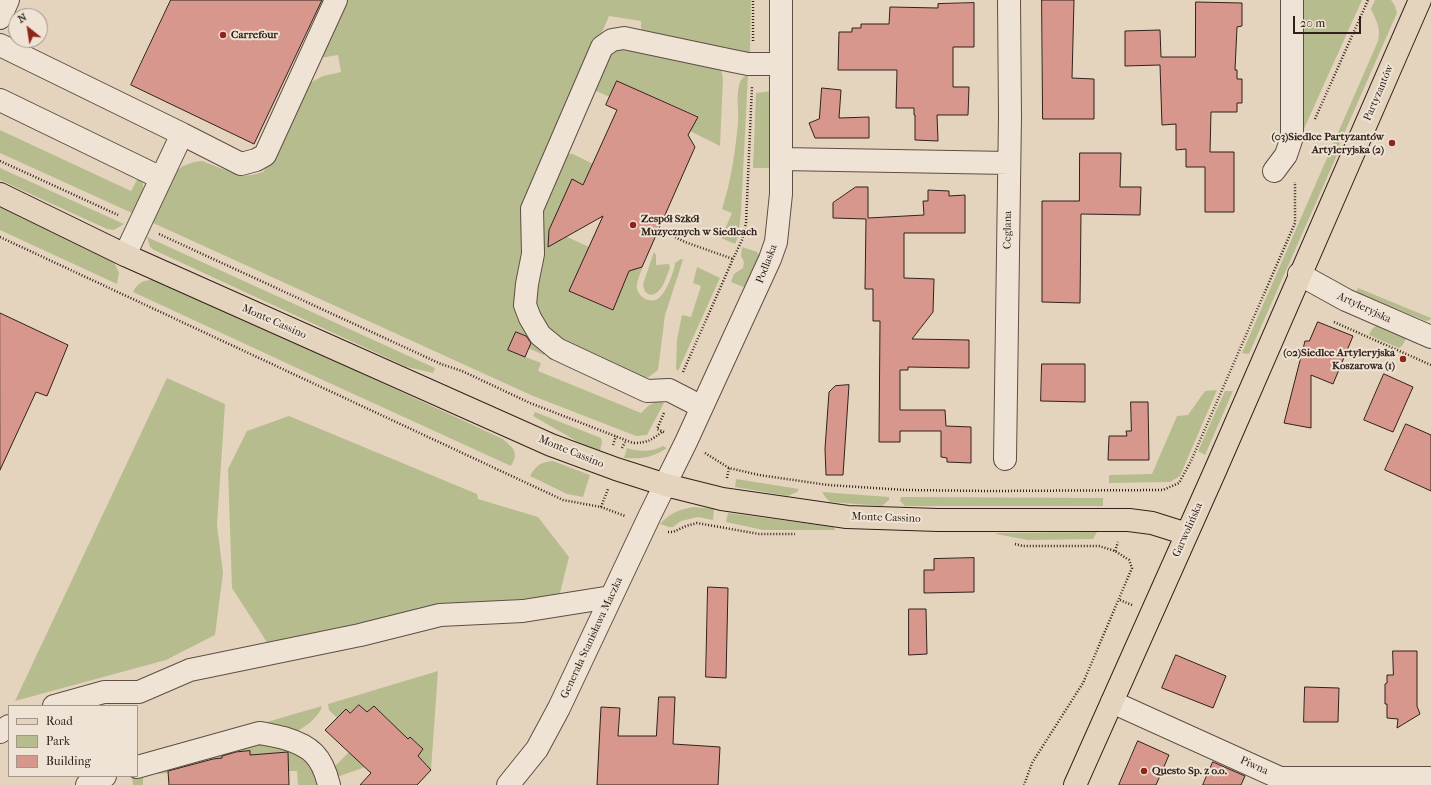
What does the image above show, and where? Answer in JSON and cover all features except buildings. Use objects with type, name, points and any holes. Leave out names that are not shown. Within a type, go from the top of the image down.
[{"type":"main road","name":"Partyzantów","points":[[1299,274],[1327,215],[1416,2]]},
{"type":"main road","name":"Monte Cassino","points":[[0,194],[125,255],[551,445],[606,466],[666,485],[722,499],[846,517],[938,520],[1129,520],[1152,523],[1187,534]]},
{"type":"main road","name":"Garwolińska","points":[[1074,785],[1187,534],[1299,274]]},
{"type":"street","points":[[0,18],[8,0]]},
{"type":"street","points":[[0,45],[241,164],[256,160],[265,155],[336,0]]},
{"type":"street","name":"Podlaska","points":[[666,485],[751,302],[776,242],[781,194],[781,0]]},
{"type":"street","name":"Ceglana","points":[[1005,459],[1009,163],[1009,0]]},
{"type":"street","points":[[1274,171],[1286,155],[1292,137],[1292,0]]},
{"type":"street","points":[[702,407],[669,390],[647,391],[557,349],[540,335],[530,318],[525,305],[527,284],[533,254],[532,209],[602,47],[612,40],[624,38],[733,61],[781,64]]},
{"type":"street","points":[[0,100],[161,178]]},
{"type":"street","points":[[125,255],[182,134]]},
{"type":"street","points":[[781,159],[1009,163]]},
{"type":"street","name":"Artyleryjska","points":[[1299,274],[1346,300],[1431,337]]},
{"type":"street","name":"Generała Stanisława Maczka","points":[[508,785],[537,749],[545,735],[650,515],[666,485]]},
{"type":"street","points":[[58,705],[104,692],[139,692],[190,670],[360,635],[440,615],[524,611],[611,597]]},
{"type":"street","name":"Piwna","points":[[1112,702],[1279,782],[1431,778]]},
{"type":"street","points":[[138,767],[259,733],[300,743],[313,752],[326,771],[330,785]]},
{"type":"street","points":[[87,785],[103,777]]},
{"type":"path","points":[[668,434],[657,429],[734,259],[742,240],[746,223],[753,0]]},
{"type":"path","points":[[1315,120],[1368,0]]},
{"type":"path","points":[[0,161],[441,364],[462,371],[530,403],[633,443],[644,443],[649,441],[663,431]]},
{"type":"path","points":[[700,449],[729,468],[759,475],[828,485],[905,490],[990,491],[1163,490],[1179,483],[1191,462],[1295,223],[1296,176]]},
{"type":"path","points":[[659,229],[685,242],[734,259]]},
{"type":"path","points":[[0,237],[563,500],[601,507],[629,517]]},
{"type":"path","points":[[1334,322],[1431,365]]},
{"type":"path","points":[[662,530],[673,532],[697,523],[759,534],[795,534]]},
{"type":"path","points":[[1114,551],[1120,538]]},
{"type":"path","points":[[1024,785],[1032,763],[1083,683],[1120,600],[1132,568],[1129,560],[1114,551],[1099,546]]},
{"type":"path","points":[[1120,600],[1134,606]]},
{"type":"green space","points":[[347,0],[751,0],[750,54],[643,35],[641,21],[609,16],[529,202],[522,277],[547,348],[544,355],[528,348],[533,339],[516,332],[508,350],[541,363],[538,371],[641,413],[648,406],[657,401],[664,403],[647,435],[636,436],[533,396],[151,222],[174,173],[183,166],[202,161],[241,176],[263,172],[273,158],[308,84],[323,76],[341,72],[338,55],[320,58]]},
{"type":"green space","points":[[1304,0],[1362,0],[1303,131]]},
{"type":"green space","points":[[1375,0],[1391,0],[1397,13],[1339,145],[1341,146],[1249,354],[1242,353],[1378,41],[1378,28],[1371,9]]},
{"type":"green space","points":[[614,46],[721,68],[723,79],[720,146],[690,131],[698,116],[617,81],[610,97],[589,88]]},
{"type":"green space","points":[[748,74],[741,213],[738,237],[735,244],[721,238],[732,213],[722,209],[736,145],[739,84]]},
{"type":"green space","points":[[772,91],[770,168],[753,168],[756,93]]},
{"type":"green space","points":[[0,130],[131,191],[138,178],[142,181],[143,189],[132,213],[0,153]]},
{"type":"green space","points":[[565,154],[573,154],[593,164],[583,185],[572,180],[549,230],[549,234],[558,241],[563,239],[565,236],[589,247],[569,291],[612,310],[631,267],[638,269],[643,266],[637,284],[638,292],[641,296],[648,300],[656,300],[663,294],[668,286],[675,263],[681,259],[683,260],[665,315],[658,370],[649,377],[642,378],[553,338],[530,295],[538,208]]},
{"type":"green space","points":[[0,168],[124,224],[114,230],[107,229],[0,180]]},
{"type":"green space","points":[[0,207],[113,260],[119,273],[117,284],[0,230]]},
{"type":"green space","points":[[147,237],[435,368],[433,373],[407,367],[154,250],[150,247]]},
{"type":"green space","points":[[742,247],[757,252],[759,255],[746,288],[731,282],[734,274],[743,268],[744,262],[741,256]]},
{"type":"green space","points":[[654,252],[656,255],[656,265],[669,264],[670,268],[661,289],[650,295],[645,292],[643,284]]},
{"type":"green space","points":[[697,267],[720,278],[678,371],[676,369],[677,339],[682,315],[691,317],[701,286],[693,283]]},
{"type":"green space","points":[[157,279],[503,439],[510,445],[515,454],[511,466],[133,292],[140,283]]},
{"type":"green space","points":[[1358,288],[1431,318],[1430,320],[1426,321],[1356,292]]},
{"type":"green space","points":[[1376,326],[1406,339],[1402,346],[1399,348],[1369,335],[1372,329]]},
{"type":"green space","points":[[167,378],[225,404],[217,525],[223,573],[215,635],[166,660],[15,701]]},
{"type":"green space","points":[[1217,390],[1180,476],[1170,482],[1109,483],[1109,475],[1152,474],[1177,416],[1188,415],[1205,391]]},
{"type":"green space","points":[[1225,391],[1233,391],[1205,455],[1198,451]]},
{"type":"green space","points":[[535,412],[601,438],[602,442],[600,451],[578,442],[533,416]]},
{"type":"green space","points":[[289,416],[477,494],[478,499],[538,517],[569,557],[559,597],[440,604],[270,647],[232,588],[228,469],[247,431]]},
{"type":"green space","points":[[663,446],[667,448],[652,456],[642,458],[624,458],[627,448],[645,451]]},
{"type":"green space","points":[[553,461],[590,475],[583,497],[567,494],[530,476],[534,469],[539,465],[545,462]]},
{"type":"green space","points":[[736,479],[799,489],[797,492],[788,496],[735,487]]},
{"type":"green space","points":[[822,492],[889,497],[889,500],[882,506],[830,502]]},
{"type":"green space","points":[[901,497],[1103,498],[1103,506],[905,506],[900,501]]},
{"type":"green space","points":[[694,507],[714,509],[713,520],[698,517],[681,521],[673,527],[660,524],[676,512]]},
{"type":"green space","points":[[728,513],[834,527],[835,530],[763,530],[726,522]]},
{"type":"green space","points":[[1097,532],[1093,539],[1028,540],[996,534],[996,533]]},
{"type":"green space","points":[[438,671],[431,770],[418,756],[423,749],[410,737],[403,744],[389,720],[374,706],[367,712],[359,705],[350,713],[346,709],[337,718],[329,710],[328,704]]},
{"type":"green space","points":[[322,706],[318,715],[310,723],[291,734],[260,724]]},
{"type":"green space","points":[[253,739],[301,751],[322,785],[298,785],[297,771],[289,771],[287,752],[250,755],[250,751],[239,752],[239,745]]},
{"type":"green space","points":[[227,747],[227,753],[222,754],[222,758],[190,761],[190,766],[168,767],[168,773],[143,775],[143,785],[133,785],[132,777],[138,777],[138,774]]},
{"type":"green space","points":[[349,752],[371,765],[337,777],[334,767]]},
{"type":"place","name":"Carrefour","points":[[223,35]]},
{"type":"place","name":"(03)Siedlce Partyzantów Artyleryjska (2)","points":[[1392,143]]},
{"type":"place","name":"Zespół Szkół Muzycznych w Siedlcach","points":[[633,225]]},
{"type":"place","name":"(02)Siedlce Artyleryjska Koszarowa (1)","points":[[1403,359]]},
{"type":"place","name":"Questo Sp. z o.o.","points":[[1144,771]]}]
